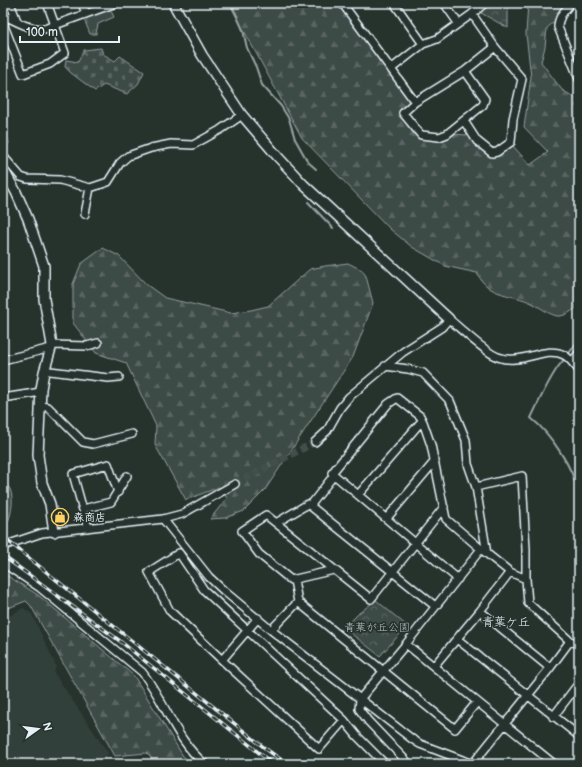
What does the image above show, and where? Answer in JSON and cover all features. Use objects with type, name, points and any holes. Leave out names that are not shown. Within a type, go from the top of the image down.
[{"type":"street","points":[[10,3],[17,21]]},
{"type":"street","points":[[3,23],[23,74],[50,64],[65,53],[47,3]]},
{"type":"street","points":[[82,3],[86,14]]},
{"type":"street","points":[[3,15],[28,28],[44,29],[116,3]]},
{"type":"street","points":[[173,3],[202,55],[242,115],[278,157],[304,185],[449,319],[496,357],[510,360],[554,352],[568,359],[579,370]]},
{"type":"street","points":[[342,3],[415,102]]},
{"type":"street","points":[[394,3],[422,44]]},
{"type":"street","points":[[444,3],[458,23]]},
{"type":"street","points":[[391,69],[422,44],[437,39],[485,3]]},
{"type":"street","points":[[571,3],[561,15],[558,21],[558,27],[579,79]]},
{"type":"street","points":[[464,121],[477,141],[492,153],[497,152],[511,142],[513,119],[522,79],[495,47],[472,14]]},
{"type":"street","points":[[465,71],[485,99],[483,105],[447,134],[439,137],[421,135],[403,113],[415,102],[465,71],[495,47]]},
{"type":"street","points":[[3,156],[21,177],[27,179],[60,180],[90,188],[108,182],[120,164],[128,156],[151,148],[171,144],[193,145],[220,130],[242,115]]},
{"type":"street","points":[[3,169],[16,192],[28,219],[44,266],[44,298],[51,348],[41,392],[38,455],[42,483],[50,504],[54,532]]},
{"type":"street","points":[[85,214],[90,188]]},
{"type":"street","points":[[315,442],[327,431],[340,408],[349,397],[385,366],[442,327],[449,319]]},
{"type":"street","points":[[3,360],[51,348],[87,346],[98,343]]},
{"type":"street","points":[[568,359],[579,353]]},
{"type":"street","points":[[385,366],[408,369],[423,373],[450,401],[466,440],[468,464],[476,487],[487,554]]},
{"type":"street","points":[[45,370],[50,372],[108,378],[120,377]]},
{"type":"street","points":[[3,398],[41,392]]},
{"type":"street","points":[[310,506],[334,475],[332,473],[388,404],[397,398],[420,416],[423,422],[435,461],[446,519],[510,572],[526,579]]},
{"type":"street","points":[[40,406],[48,407],[83,442],[93,444],[132,434]]},
{"type":"street","points":[[358,494],[420,423],[423,422]]},
{"type":"street","points":[[387,518],[435,461]]},
{"type":"street","points":[[88,528],[72,474],[108,464],[118,492]]},
{"type":"street","points":[[334,475],[458,579]]},
{"type":"street","points":[[83,509],[111,502],[127,476]]},
{"type":"street","points":[[476,487],[522,476],[528,603],[570,641],[579,644]]},
{"type":"street","points":[[3,546],[36,535],[54,532],[163,520],[182,514],[235,484]]},
{"type":"street","points":[[276,523],[308,504],[435,606]]},
{"type":"street","points":[[334,570],[291,580],[259,554],[242,531],[266,515],[371,599],[444,507]]},
{"type":"street","points":[[163,520],[209,577],[271,630],[360,700],[420,744],[474,764],[570,641]]},
{"type":"street","points":[[409,764],[368,721],[359,709],[360,700],[481,549]]},
{"type":"street","points":[[344,720],[319,749],[170,611],[149,572],[179,553],[204,590],[344,720],[357,736],[385,764]]},
{"type":"street","points":[[3,563],[13,568],[39,587],[142,672],[151,684],[189,749],[205,764]]},
{"type":"street","points":[[434,666],[510,572]]},
{"type":"street","points":[[294,580],[298,602],[455,729],[477,702]]},
{"type":"street","points":[[271,630],[298,602]]},
{"type":"street","points":[[480,611],[550,668]]},
{"type":"street","points":[[222,660],[258,618]]},
{"type":"street","points":[[457,639],[553,717],[579,736]]},
{"type":"street","points":[[406,644],[554,764]]},
{"type":"street","points":[[553,717],[579,683]]},
{"type":"shaded area","points":[[23,608],[32,614],[56,666],[54,673],[108,753],[105,764],[3,764],[3,620]]},
{"type":"green space","points":[[229,3],[337,3],[393,72],[416,95],[404,113],[421,136],[442,138],[454,134],[478,136],[495,151],[504,152],[513,146],[530,165],[548,152],[524,127],[531,77],[526,34],[528,3],[576,3],[547,28],[545,47],[541,62],[562,90],[579,100],[579,306],[569,313],[557,316],[532,303],[494,291],[482,281],[477,273],[445,266],[412,247],[390,229],[302,138]]},
{"type":"green space","points":[[487,3],[491,3],[493,5],[496,3],[508,3],[508,28],[481,13]]},
{"type":"green space","points":[[110,9],[114,17],[98,24],[96,34],[90,34],[84,19]]},
{"type":"green space","points":[[101,48],[103,54],[115,61],[120,56],[144,72],[138,84],[127,94],[104,85],[95,91],[65,67],[66,60],[78,62],[84,50]]},
{"type":"green space","points":[[3,120],[9,143],[3,151]]},
{"type":"green space","points":[[103,248],[119,256],[147,285],[165,298],[231,313],[268,306],[310,269],[348,263],[362,270],[366,276],[373,303],[353,357],[265,490],[244,511],[225,518],[210,519],[227,498],[219,487],[186,500],[155,445],[156,426],[126,363],[96,353],[73,323],[73,284],[81,264]]},
{"type":"green space","points":[[3,482],[10,489],[12,504],[10,516],[3,530]]},
{"type":"green space","points":[[3,573],[38,595],[134,676],[183,756],[192,764],[157,764],[146,753],[115,756],[31,606],[26,601],[3,610]]},
{"type":"green space","name":"青葉が丘公園","points":[[376,600],[407,626],[380,656],[344,628],[359,613]]},
{"type":"waterway","points":[[231,3],[243,30],[247,48],[256,67],[262,85],[281,106],[289,119],[295,139],[308,162],[316,169]]},
{"type":"waterway","points":[[308,202],[333,228]]},
{"type":"waterway","points":[[579,339],[554,373],[531,418],[547,433],[561,453],[572,474],[579,494]]},
{"type":"waterway","points":[[579,551],[577,567],[579,574]]},
{"type":"tunnel","points":[[235,484],[315,442]]},
{"type":"railway","points":[[3,537],[266,749],[287,764]]},
{"type":"railway","points":[[3,556],[120,641],[273,764]]},
{"type":"place","name":"森商店","points":[[60,517]]},
{"type":"district","name":"青葉ケ丘","points":[[506,622]]}]
